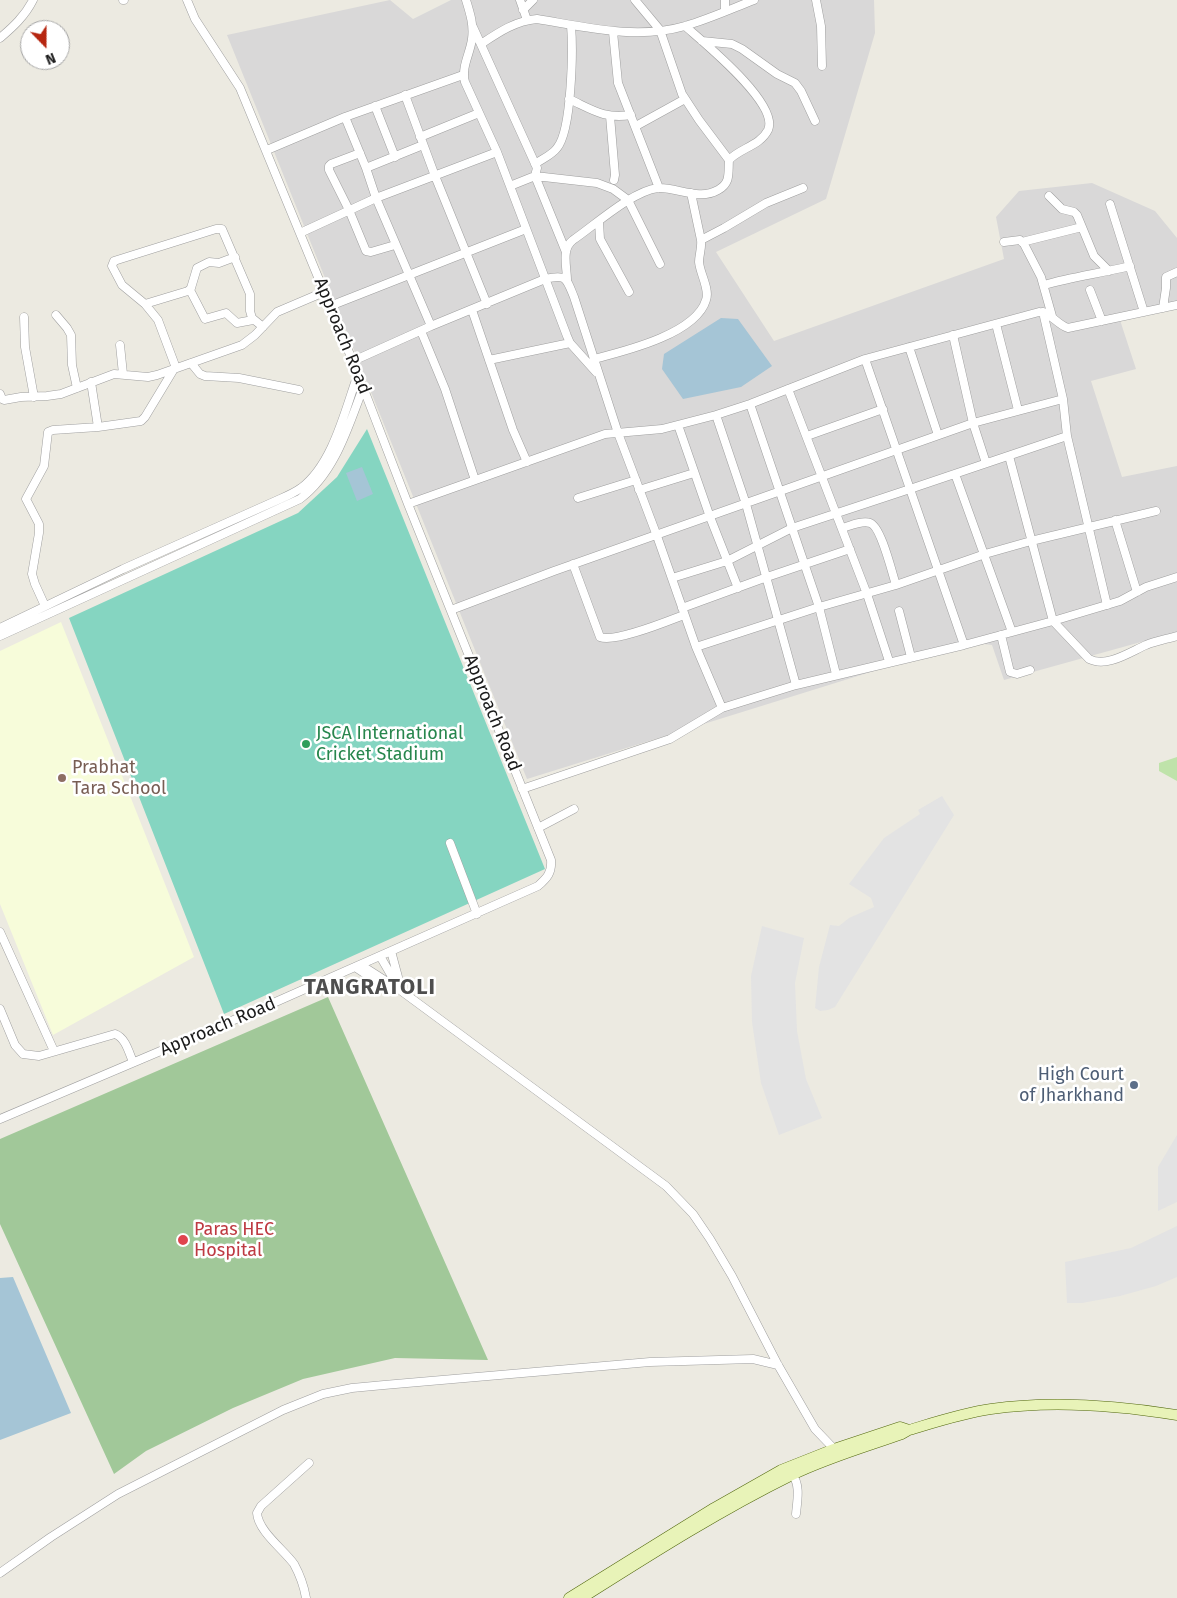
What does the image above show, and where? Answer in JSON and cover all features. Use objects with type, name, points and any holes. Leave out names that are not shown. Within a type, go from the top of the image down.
[{"type":"main road","points":[[569,1598],[755,1484],[790,1467],[837,1452],[900,1427],[909,1430],[966,1414],[1014,1406],[1067,1404],[1177,1415]]},
{"type":"main road","points":[[582,1598],[675,1541],[792,1475],[837,1452]]},
{"type":"street","points":[[0,38],[18,22],[29,9],[33,0]]},
{"type":"street","name":"Approach Road","points":[[0,1119],[477,914],[538,886],[552,871],[551,860],[450,610],[353,361],[266,150],[240,88],[195,19],[187,0]]},
{"type":"street","points":[[466,0],[472,25],[480,44],[537,168],[535,176],[566,252],[567,280],[618,433],[696,647],[722,708]]},
{"type":"street","points":[[520,0],[527,20]]},
{"type":"street","points":[[523,10],[532,0]]},
{"type":"street","points":[[566,252],[569,243],[628,200],[641,193],[659,188],[691,193],[711,193],[724,185],[730,176],[729,160],[686,99],[677,82],[660,30],[635,0]]},
{"type":"street","points":[[724,0],[725,11]]},
{"type":"street","points":[[480,44],[504,28],[527,20],[537,19],[613,32],[646,32],[685,26],[754,0]]},
{"type":"street","points":[[816,0],[821,26],[822,66]]},
{"type":"street","points":[[472,25],[472,40],[463,74],[497,152],[570,343],[600,376]]},
{"type":"street","points":[[535,164],[557,148],[567,117],[572,64],[571,25]]},
{"type":"street","points":[[685,26],[753,91],[769,119],[770,124],[765,134],[754,144],[729,160]]},
{"type":"street","points":[[613,32],[618,83],[659,188]]},
{"type":"street","points":[[702,41],[732,44],[777,74],[795,83],[801,90],[815,121]]},
{"type":"street","points":[[266,150],[345,117],[463,74]]},
{"type":"street","points":[[405,95],[435,176],[487,304]]},
{"type":"street","points":[[569,99],[602,115],[631,115]]},
{"type":"street","points":[[636,126],[686,99]]},
{"type":"street","points":[[375,106],[395,157]]},
{"type":"street","points":[[366,168],[395,157],[422,141],[479,113]]},
{"type":"street","points":[[610,116],[614,180]]},
{"type":"street","points":[[345,117],[395,245],[410,275],[431,326]]},
{"type":"street","points":[[300,233],[376,198],[497,152]]},
{"type":"street","points":[[360,153],[331,164],[328,167],[366,251],[371,252],[395,245]]},
{"type":"street","points":[[510,186],[535,176],[590,182],[607,186],[628,200],[660,264]]},
{"type":"street","points":[[701,240],[766,203],[803,188]]},
{"type":"street","points":[[594,359],[636,348],[670,334],[689,322],[702,309],[706,302],[707,294],[699,261],[702,246],[691,193]]},
{"type":"street","points":[[1049,196],[1062,209],[1074,212],[1094,256],[1109,271]]},
{"type":"street","points":[[1110,204],[1144,312]]},
{"type":"street","points":[[599,222],[600,240],[629,292]]},
{"type":"street","points":[[1004,242],[1017,240],[1022,242],[1082,227]]},
{"type":"street","points":[[175,369],[161,325],[145,304],[119,281],[112,266],[113,262],[219,229],[223,230],[251,296],[250,311],[253,320],[263,327]]},
{"type":"street","points":[[330,306],[468,254],[526,229]]},
{"type":"street","points":[[1022,242],[1044,285],[1052,316]]},
{"type":"street","points":[[235,257],[219,263],[207,263],[197,268],[190,290],[205,319],[226,313],[237,323],[253,320]]},
{"type":"street","points":[[1044,285],[1073,277],[1130,266]]},
{"type":"street","points":[[1163,308],[1166,277],[1177,272]]},
{"type":"street","points":[[353,361],[431,326],[545,279],[558,276],[564,277],[567,280]]},
{"type":"street","points":[[145,304],[190,290]]},
{"type":"street","points":[[1090,290],[1102,321]]},
{"type":"street","points":[[0,394],[3,400],[54,395],[78,388],[109,375],[152,376],[175,369],[242,345],[249,341],[281,310],[324,292]]},
{"type":"street","points":[[408,504],[605,434],[649,431],[716,415],[750,404],[865,359],[953,335],[1043,312],[1052,316],[1060,325],[1068,328],[1177,305]]},
{"type":"street","points":[[472,310],[513,430],[527,462]]},
{"type":"street","points":[[1043,312],[1063,399],[1067,436],[1107,605]]},
{"type":"street","points":[[56,315],[71,335],[72,365],[78,388]]},
{"type":"street","points":[[24,317],[25,347],[34,397]]},
{"type":"street","points":[[996,324],[1018,410]]},
{"type":"street","points":[[421,331],[445,389],[475,480]]},
{"type":"street","points":[[953,335],[973,423],[986,463]]},
{"type":"street","points":[[489,360],[570,343]]},
{"type":"street","points":[[120,345],[123,374]]},
{"type":"street","points":[[909,347],[938,435]]},
{"type":"street","points":[[865,359],[964,645]]},
{"type":"street","points":[[191,363],[200,374],[205,376],[239,378],[299,390]]},
{"type":"street","points":[[45,606],[32,574],[39,524],[26,498],[44,466],[49,431],[138,422],[143,419],[175,369]]},
{"type":"street","points":[[0,628],[123,568],[280,500],[301,488],[318,469],[330,451],[358,374]]},
{"type":"street","points":[[92,382],[98,426]]},
{"type":"street","points":[[0,636],[300,499],[314,487],[332,460],[343,439],[363,388]]},
{"type":"street","points":[[788,389],[867,594],[889,662]]},
{"type":"street","points":[[450,610],[573,564],[657,536],[822,475],[938,435],[1018,410],[1063,399]]},
{"type":"street","points":[[750,404],[819,607],[836,674]]},
{"type":"street","points":[[807,436],[882,409]]},
{"type":"street","points":[[716,415],[746,504],[796,684]]},
{"type":"street","points":[[678,425],[694,474],[738,588]]},
{"type":"street","points":[[672,578],[727,561],[792,528],[1067,436]]},
{"type":"street","points":[[1009,456],[1053,621],[1089,658],[1097,661],[1108,661],[1148,644],[1177,636]]},
{"type":"street","points":[[639,490],[694,474]]},
{"type":"street","points":[[955,474],[1012,632]]},
{"type":"street","points":[[578,498],[636,480]]},
{"type":"street","points":[[696,647],[819,607],[896,585],[984,554],[1031,540],[1156,511]]},
{"type":"street","points":[[1114,520],[1137,592]]},
{"type":"street","points":[[842,528],[867,522],[874,526],[884,548],[896,585]]},
{"type":"street","points":[[573,564],[600,637],[604,638],[618,637],[767,577],[850,550]]},
{"type":"street","points":[[522,789],[670,739],[722,708],[796,684],[964,645],[1053,621],[1120,601],[1146,586],[1177,577]]},
{"type":"street","points":[[899,611],[911,657]]},
{"type":"street","points":[[1001,635],[1010,672],[1017,674],[1030,670]]},
{"type":"street","points":[[538,828],[574,809]]},
{"type":"street","points":[[450,843],[477,914]]},
{"type":"street","points":[[0,932],[54,1051]]},
{"type":"street","points":[[391,951],[398,977],[398,988]]},
{"type":"street","points":[[380,956],[398,988],[666,1186],[694,1214],[732,1276],[778,1365],[815,1429],[837,1452]]},
{"type":"street","points":[[358,966],[388,989],[398,988]]},
{"type":"street","points":[[0,1009],[19,1051],[23,1054],[32,1056],[115,1034],[123,1040],[133,1062]]},
{"type":"street","points":[[0,1573],[51,1537],[118,1494],[283,1410],[323,1394],[352,1388],[650,1362],[753,1359],[778,1365]]},
{"type":"street","points":[[306,1598],[303,1584],[294,1564],[261,1525],[257,1513],[261,1506],[309,1463]]},
{"type":"street","points":[[792,1475],[796,1478],[798,1496],[796,1514]]},
{"type":"shaded area","points":[[390,0],[413,19],[451,0],[874,0],[875,33],[826,199],[716,252],[774,341],[1004,259],[996,217],[1019,191],[1092,183],[1155,211],[1177,238],[1177,301],[1119,317],[1136,369],[1091,381],[1122,477],[1177,466],[1177,632],[1004,680],[992,645],[967,642],[527,779],[227,35]]},
{"type":"shaded area","name":"Prabhat Tara School","points":[[61,622],[194,957],[53,1035],[0,904],[0,651]]},
{"type":"shaded area","points":[[942,796],[954,815],[835,1007],[820,1011],[815,1008],[819,967],[830,925],[839,926],[849,918],[874,907],[871,898],[849,884],[884,838],[920,814],[918,810]]},
{"type":"shaded area","points":[[762,926],[804,938],[795,983],[797,1031],[806,1079],[822,1118],[779,1135],[761,1083],[752,1022],[751,976]]},
{"type":"shaded area","points":[[1177,1135],[1177,1202],[1158,1211],[1158,1167]]},
{"type":"shaded area","points":[[1177,1226],[1177,1277],[1156,1286],[1120,1296],[1082,1303],[1067,1303],[1065,1262],[1131,1248]]},
{"type":"green space","name":"JSCA International Cricket Stadium","points":[[367,429],[545,869],[224,1014],[69,618],[298,513],[337,477]]},
{"type":"green space","points":[[1177,757],[1177,781],[1159,771],[1159,763]]},
{"type":"green space","points":[[328,997],[488,1360],[395,1358],[303,1379],[233,1408],[146,1451],[114,1474],[0,1224],[0,1139]]},
{"type":"water","points":[[721,318],[738,319],[772,366],[741,387],[683,399],[662,369],[664,354]]},
{"type":"water","points":[[362,467],[373,494],[357,501],[346,473]]},
{"type":"water","points":[[13,1277],[71,1413],[0,1440],[0,1278]]},
{"type":"place","name":"JSCA International Cricket Stadium","points":[[306,744]]},
{"type":"place","name":"Prabhat Tara School","points":[[62,778]]},
{"type":"place","name":"High Court of Jharkhand","points":[[1134,1085]]},
{"type":"place","name":"Paras HEC Hospital","points":[[183,1240]]},
{"type":"district","name":"TANGRATOLI","points":[[370,988]]}]
